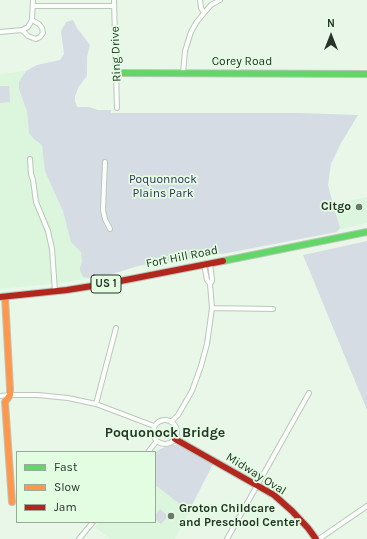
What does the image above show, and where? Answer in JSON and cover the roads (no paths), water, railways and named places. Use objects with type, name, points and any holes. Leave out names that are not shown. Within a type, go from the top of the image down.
[{"type":"street","points":[[0,32],[22,30],[28,27],[32,20],[33,0]]},
{"type":"street","name":"Ring Drive","points":[[114,0],[117,108]]},
{"type":"street","points":[[200,0],[201,8],[204,13]]},
{"type":"street","points":[[184,72],[185,50],[193,27],[212,5],[220,0]]},
{"type":"street","points":[[33,6],[114,6]]},
{"type":"street","points":[[22,30],[28,36],[33,38],[36,39],[40,37],[43,33],[41,26],[32,20]]},
{"type":"street","name":"Corey Road","points":[[117,73],[184,72],[367,74]]},
{"type":"street","points":[[30,159],[36,202],[51,239],[56,291]]},
{"type":"street","points":[[105,162],[103,210],[105,219],[110,228]]},
{"type":"street","name":"Fort Hill Road","points":[[2,297],[105,284],[367,232]]},
{"type":"street","points":[[171,422],[178,415],[192,391],[207,344],[212,308],[210,284],[212,280],[207,264]]},
{"type":"street","points":[[2,297],[10,395],[5,402],[12,502]]},
{"type":"street","points":[[212,308],[274,309]]},
{"type":"street","points":[[96,404],[116,328]]},
{"type":"street","points":[[227,539],[309,393]]},
{"type":"street","points":[[0,396],[38,395],[68,398],[96,404],[154,426]]},
{"type":"street","points":[[162,420],[171,422],[176,428],[177,433],[172,443],[167,445],[156,442],[152,431],[154,426],[162,420]]},
{"type":"street","name":"Midway Oval","points":[[175,438],[274,495],[292,511],[318,539]]},
{"type":"street","points":[[149,451],[156,442]]},
{"type":"street","points":[[318,539],[367,506]]},
{"type":"street","points":[[79,539],[92,523]]},
{"type":"place","name":"Citgo","points":[[359,207]]},
{"type":"place","name":"Groton Childcare and Preschool Center","points":[[171,516]]},
{"type":"district","name":"Poquonock Bridge","points":[[165,433]]},
{"type":"park label","name":"Poquonnock Plains Park","points":[[163,187]]}]
